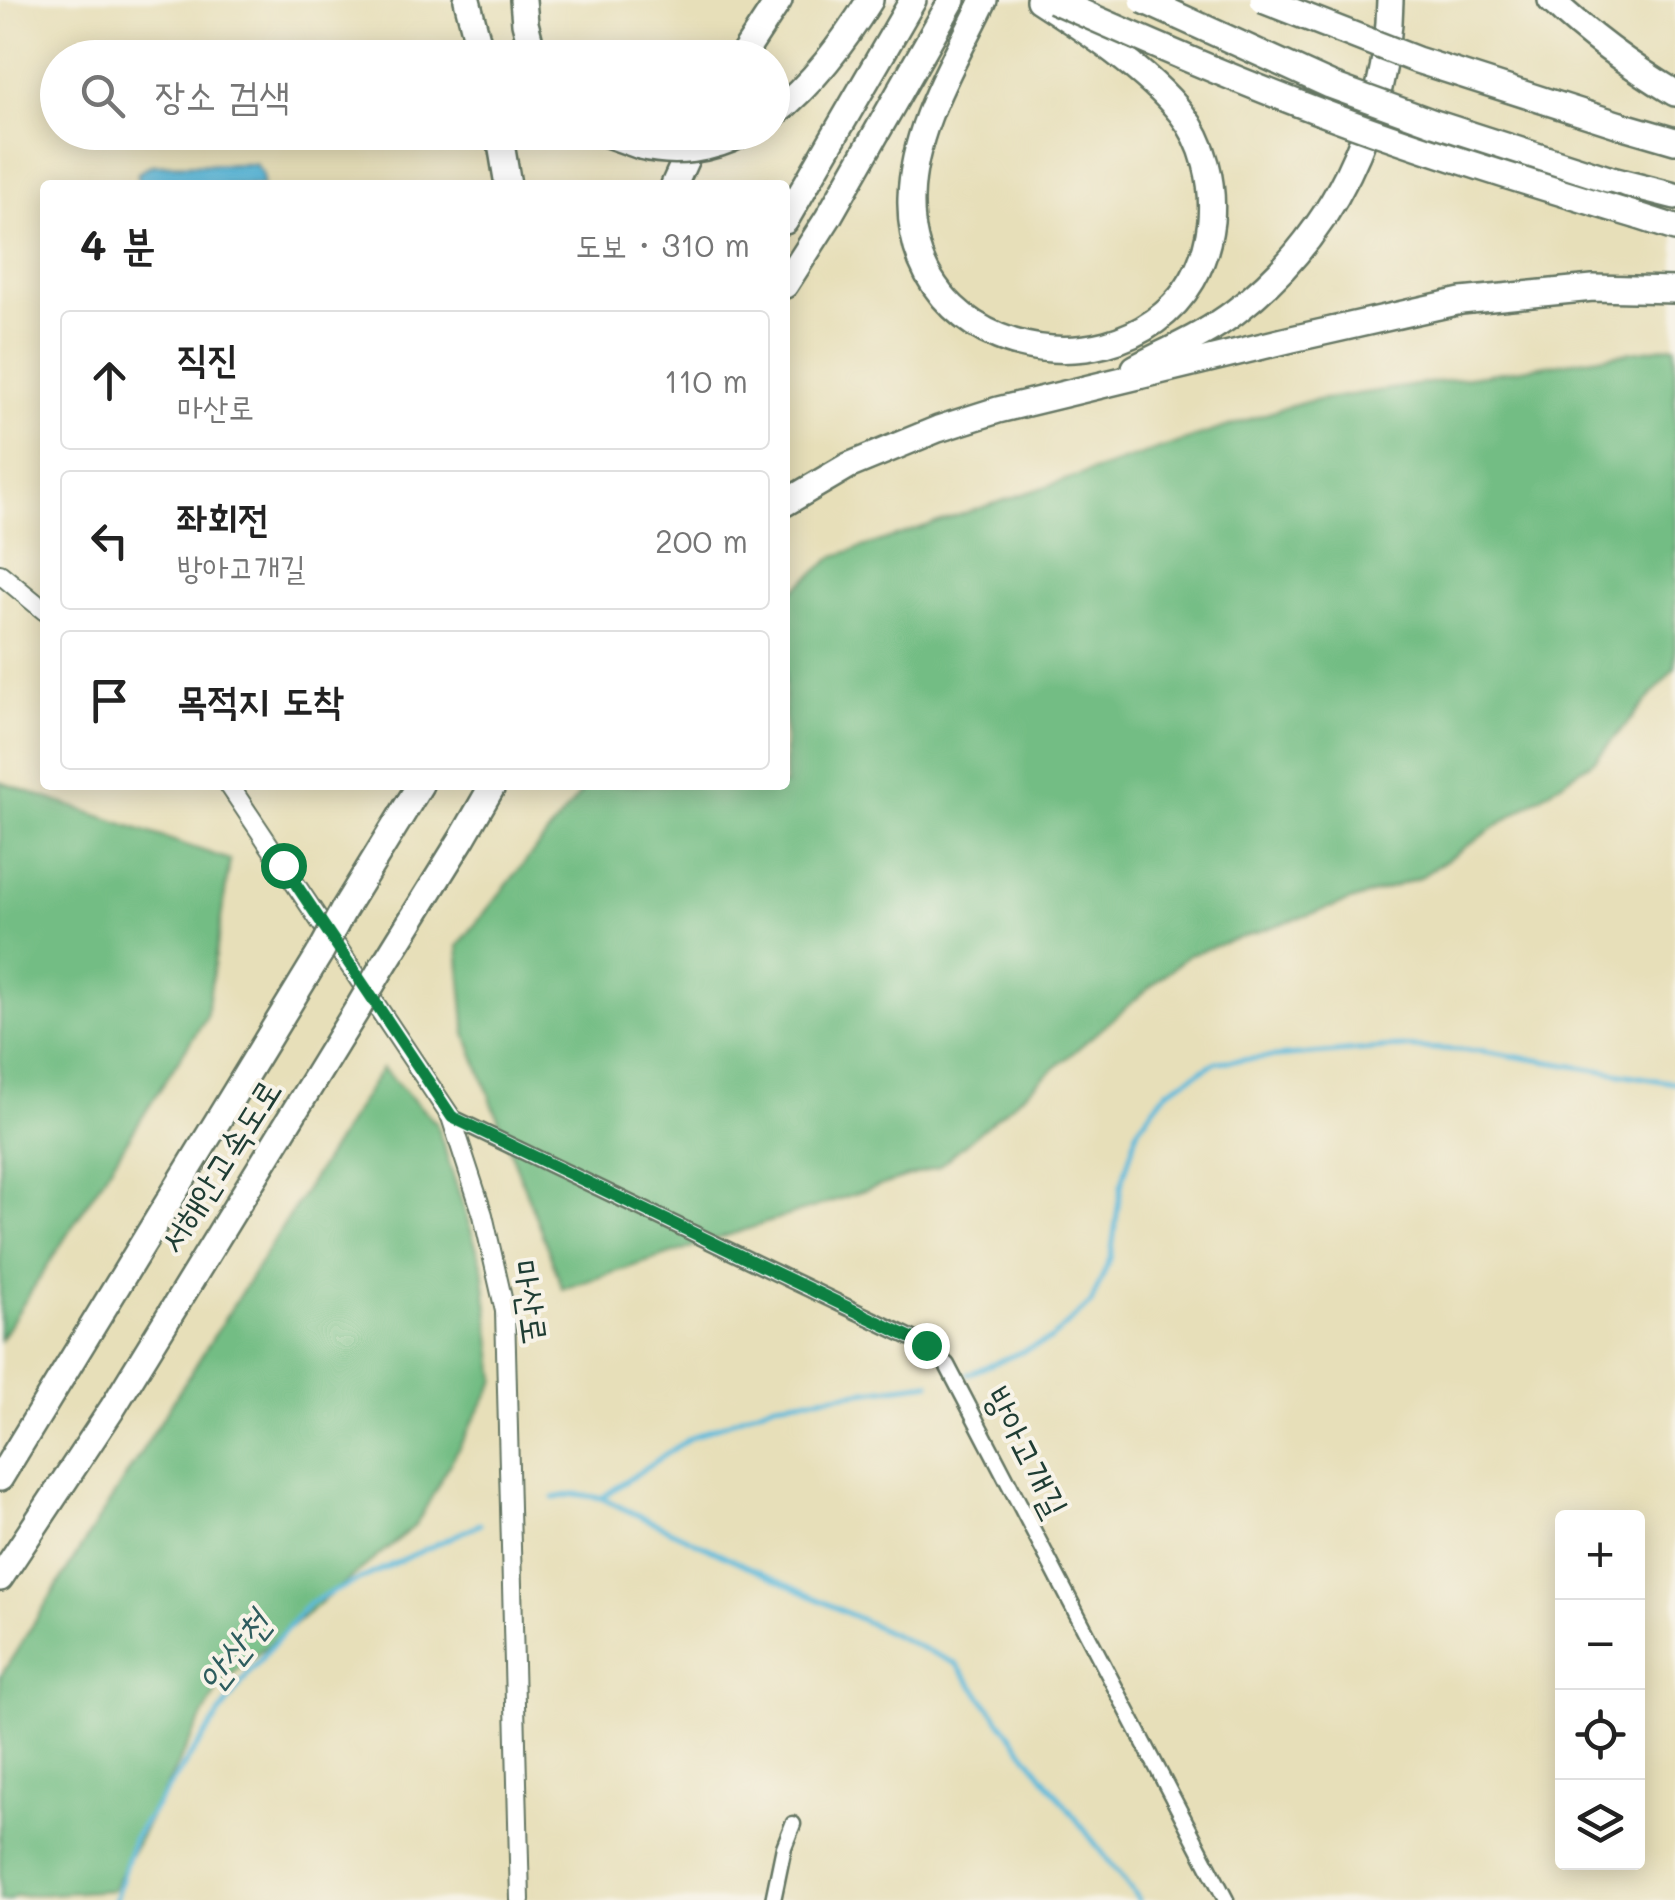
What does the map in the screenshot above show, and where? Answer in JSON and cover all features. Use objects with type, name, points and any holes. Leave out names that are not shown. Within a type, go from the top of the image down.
[{"type":"highway","points":[[467,0],[477,40]]},
{"type":"highway","points":[[524,0],[529,40]]},
{"type":"highway","points":[[753,40],[779,0]]},
{"type":"highway","points":[[790,101],[821,70],[870,0]]},
{"type":"highway","points":[[790,212],[913,0]]},
{"type":"highway","points":[[790,277],[952,0]]},
{"type":"highway","points":[[984,0],[946,74],[921,137],[911,198],[914,236],[935,286],[958,312],[990,333],[1022,344],[1070,351],[1117,341],[1152,322],[1177,300],[1201,264],[1210,229],[1212,192],[1191,126],[1168,98],[1148,79],[1039,0]]},
{"type":"highway","points":[[1053,0],[1336,118],[1675,228]]},
{"type":"highway","points":[[1143,0],[1330,85],[1608,179],[1675,196]]},
{"type":"highway","points":[[1263,0],[1418,60],[1675,141]]},
{"type":"highway","points":[[1100,386],[1212,328],[1256,295],[1308,241],[1344,180],[1369,124],[1384,60],[1390,0]]},
{"type":"highway","points":[[1551,0],[1618,56],[1675,93]]},
{"type":"highway","points":[[502,150],[507,180]]},
{"type":"highway","points":[[676,180],[690,150]]},
{"type":"highway","points":[[790,500],[848,466],[938,428],[1292,339],[1461,301],[1593,288],[1675,290]]},
{"type":"highway","points":[[344,909],[404,790]]},
{"type":"highway","points":[[344,909],[415,790]]},
{"type":"highway","name":"서해안고속도로","points":[[0,1578],[112,1409],[490,790]]},
{"type":"highway","points":[[463,837],[499,790]]},
{"type":"highway","name":"서해안고속도로","points":[[0,1478],[344,909]]},
{"type":"street","points":[[0,574],[40,607]]},
{"type":"street","name":"마산로","points":[[232,790],[452,1117],[483,1215],[505,1311],[520,1900]]},
{"type":"street","name":"방아고개길","points":[[452,1117],[926,1345],[947,1365],[1226,1900]]},
{"type":"street","points":[[773,1900],[793,1824]]},
{"type":"green space","points":[[1675,346],[1675,668],[1595,760],[1419,878],[1188,955],[938,1167],[563,1289],[466,1034],[458,946],[583,790],[790,790],[790,593],[835,556],[1299,403]]},
{"type":"green space","points":[[0,782],[230,860],[206,1017],[0,1340]]},
{"type":"green space","points":[[382,1068],[436,1123],[483,1267],[496,1380],[416,1525],[220,1684],[112,1890],[0,1900],[0,1677]]},
{"type":"water","points":[[255,164],[263,180],[138,180],[138,173],[151,165]]},
{"type":"waterway","points":[[968,1374],[1050,1340],[1091,1303],[1111,1256],[1121,1186],[1138,1128],[1167,1091],[1216,1062],[1395,1047],[1483,1051],[1675,1083]]},
{"type":"waterway","points":[[554,1498],[575,1494],[601,1498],[690,1438],[775,1403],[930,1383]]},
{"type":"waterway","points":[[601,1498],[956,1664],[1139,1900]]},
{"type":"waterway","name":"안산천","points":[[115,1900],[133,1839],[247,1675],[309,1603],[480,1524]]},
{"type":"route","points":[[283,865],[452,1117],[926,1345]]}]
